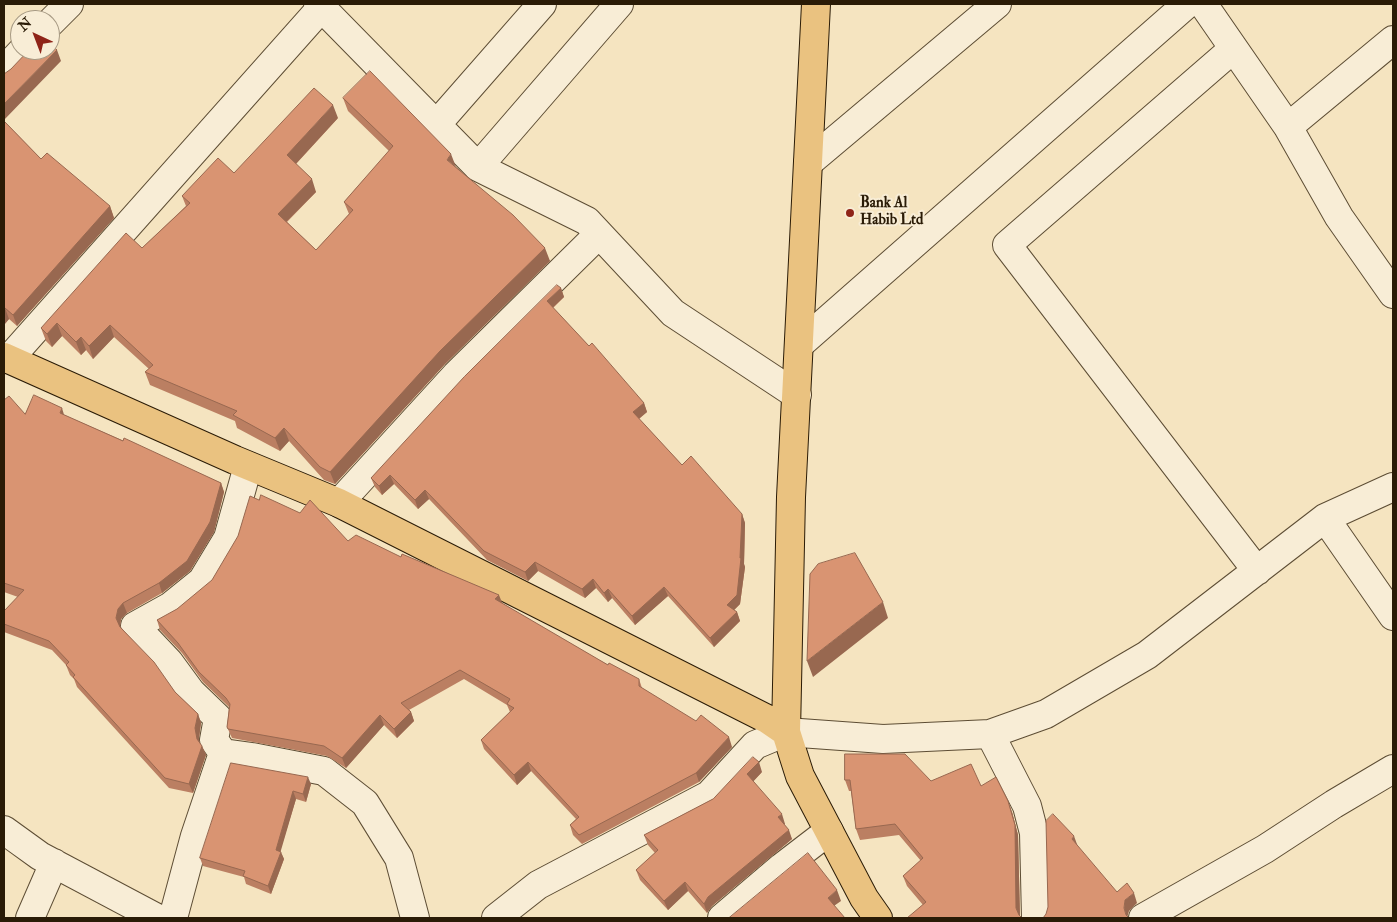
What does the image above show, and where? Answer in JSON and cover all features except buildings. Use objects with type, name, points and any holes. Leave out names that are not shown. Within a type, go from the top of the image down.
[{"type":"main road","points":[[816,4],[791,497],[786,732],[800,776],[864,898],[878,918]]},
{"type":"main road","points":[[6,358],[248,466],[339,503],[766,719],[786,732]]},
{"type":"street","points":[[60,13],[69,4]]},
{"type":"street","points":[[436,126],[542,4]]},
{"type":"street","points":[[478,167],[619,4]]},
{"type":"street","points":[[808,163],[997,4]]},
{"type":"street","points":[[800,345],[1187,4]]},
{"type":"street","points":[[1202,4],[1288,127],[1339,218],[1393,294]]},
{"type":"street","points":[[6,358],[320,6],[478,167],[587,222],[673,313],[797,395]]},
{"type":"street","points":[[1288,127],[1393,40]]},
{"type":"street","points":[[1233,49],[1007,245],[1257,571]]},
{"type":"street","points":[[4,70],[14,60]]},
{"type":"street","points":[[339,503],[456,375],[599,234]]},
{"type":"street","points":[[248,466],[228,538],[202,581],[171,606],[135,626],[169,662],[191,692],[218,718],[214,740],[223,753],[324,772],[365,803],[399,858],[415,918]]},
{"type":"street","points":[[496,918],[538,885],[709,795],[755,745],[786,732],[883,739],[990,734],[1046,714],[1147,655],[1325,518],[1393,487]]},
{"type":"street","points":[[1325,518],[1393,616]]},
{"type":"street","points":[[990,734],[1027,806],[1034,833],[1036,918]]},
{"type":"street","points":[[173,918],[195,836],[223,753]]},
{"type":"street","points":[[1143,918],[1265,849],[1393,768]]},
{"type":"street","points":[[4,830],[40,856],[157,918]]},
{"type":"street","points":[[722,918],[782,867],[829,831]]},
{"type":"street","points":[[30,918],[54,863]]},
{"type":"place","name":"Bank Al Habib Ltd","points":[[850,213]]}]
